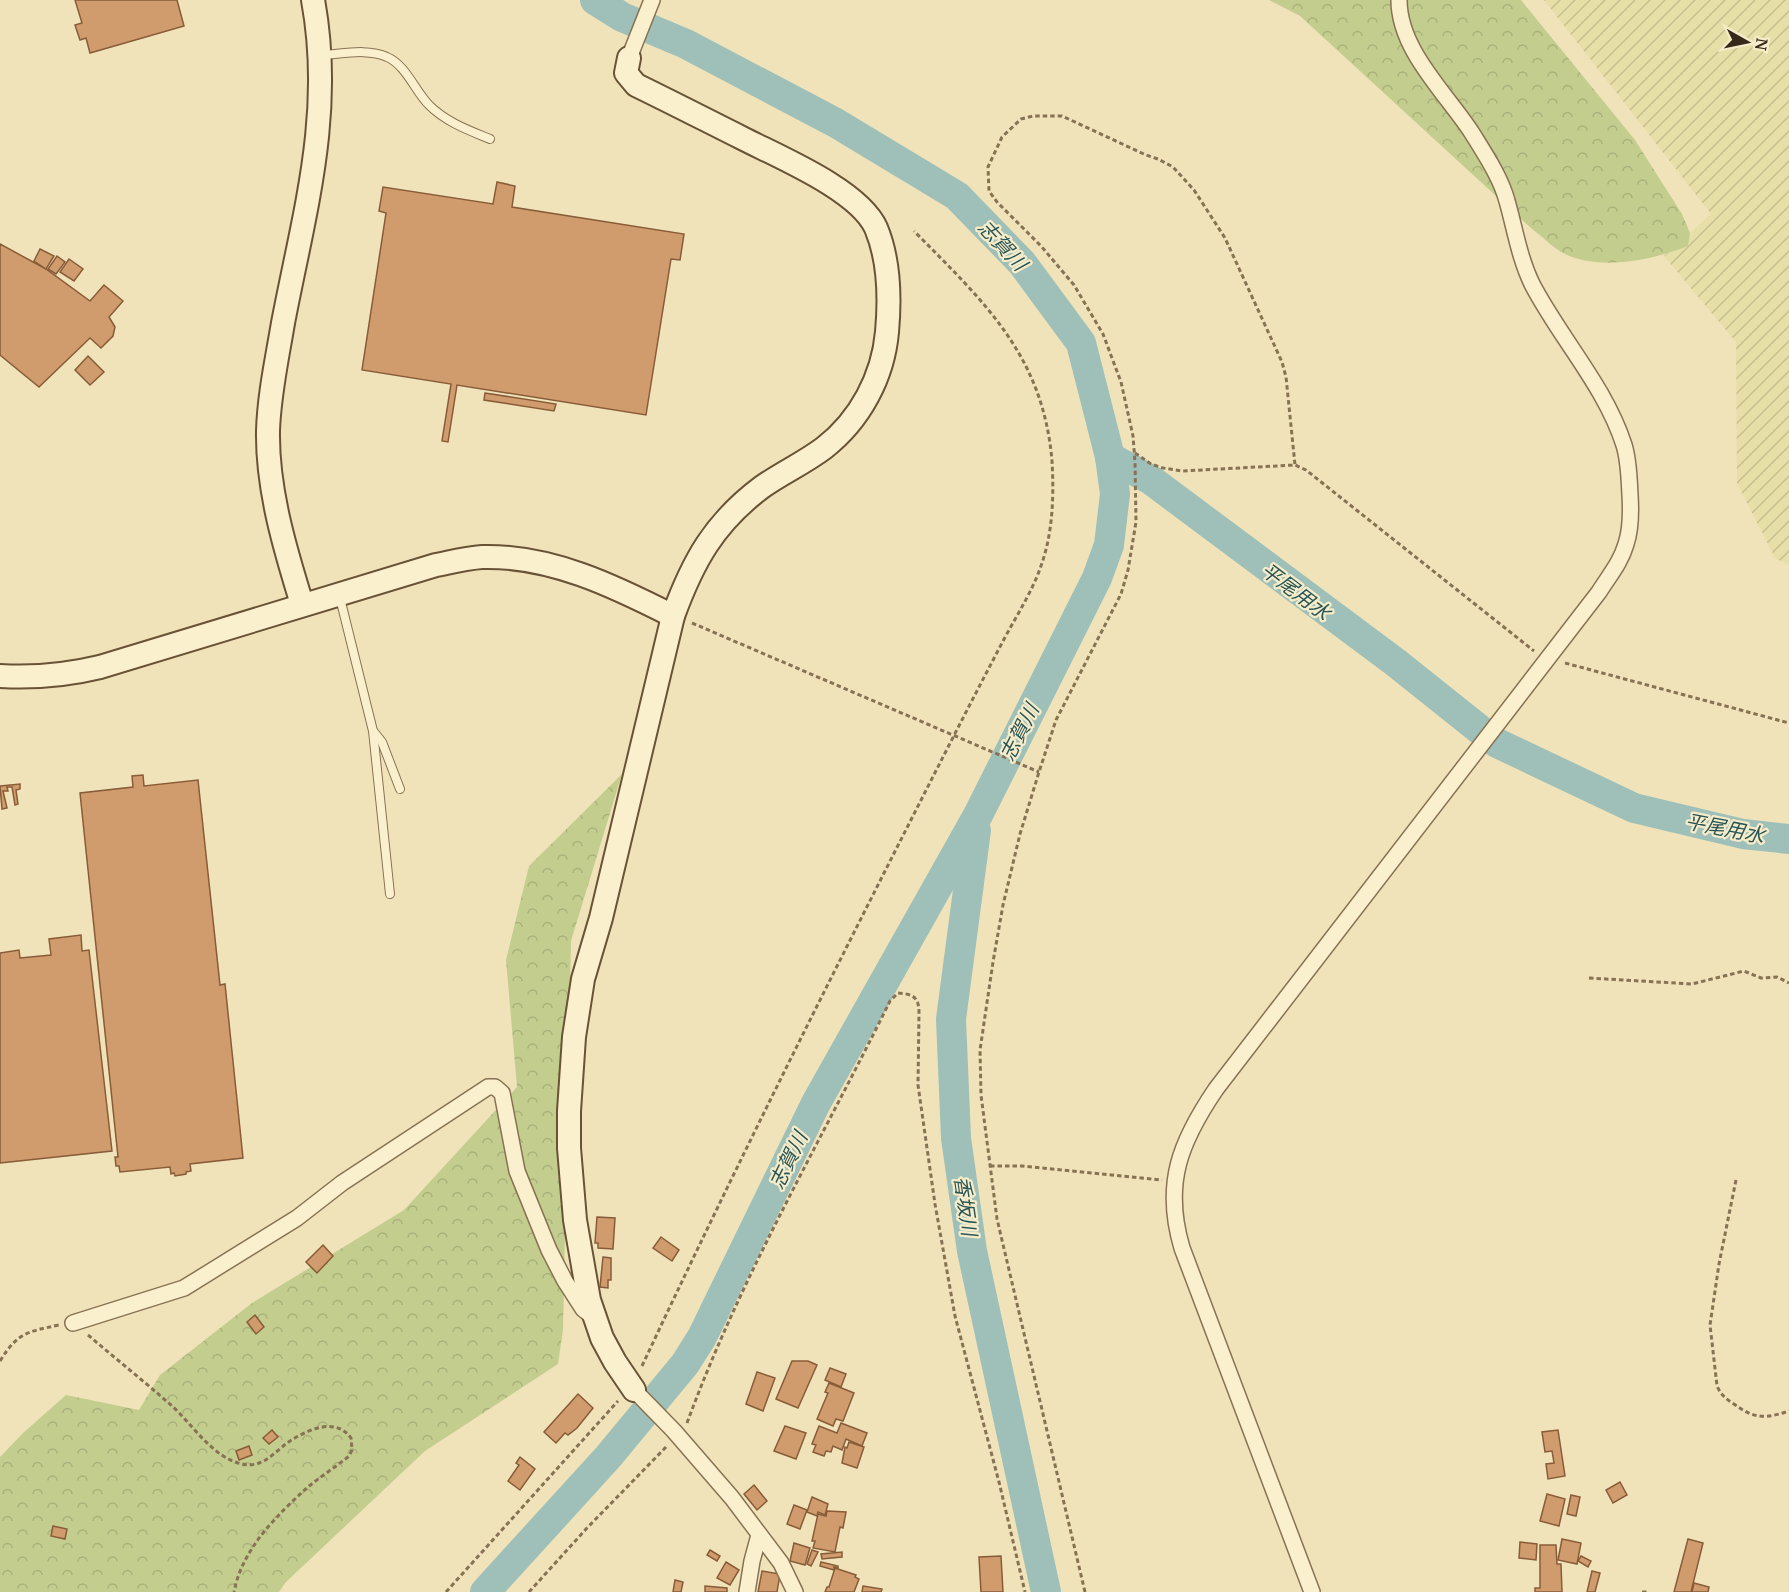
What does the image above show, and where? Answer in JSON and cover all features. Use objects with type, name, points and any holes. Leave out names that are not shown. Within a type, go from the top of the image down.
[{"type":"street","points":[[302,604],[283,538],[271,469],[268,431],[274,374],[312,182],[320,109],[321,56],[313,0]]},
{"type":"street","points":[[652,0],[629,58],[626,73],[636,85],[818,177],[857,205],[867,214],[875,228],[885,267],[889,300],[886,345],[879,372],[856,415],[824,448],[762,488],[720,526],[686,579],[673,616],[601,918],[583,979],[574,1037],[569,1148],[579,1252],[595,1318],[611,1354],[632,1388],[732,1498],[781,1563],[795,1592]]},
{"type":"street","points":[[1312,1592],[1182,1248],[1173,1212],[1174,1181],[1193,1128],[1216,1089],[1599,592],[1621,558],[1627,543],[1630,502],[1629,471],[1624,446],[1612,416],[1532,283],[1516,242],[1507,200],[1497,176],[1471,132],[1432,78],[1404,31],[1399,16],[1399,0]]},
{"type":"street","points":[[0,676],[25,678],[48,676],[100,667],[436,565],[479,557],[497,557],[549,565],[582,575],[631,595],[673,616]]},
{"type":"street","points":[[73,1323],[184,1288],[297,1218],[342,1183],[488,1087],[495,1087],[502,1093],[517,1171],[549,1250],[583,1309],[595,1318]]},
{"type":"street","points":[[747,1592],[759,1535]]},
{"type":"lane","points":[[321,56],[370,53],[388,57],[402,69],[427,103],[439,115],[490,139]]},
{"type":"lane","points":[[339,594],[373,731],[390,894]]},
{"type":"lane","points":[[373,731],[382,742],[400,789]]},
{"type":"path","points":[[1084,1592],[997,1219],[981,1095],[980,1050],[1003,905],[1020,834],[1039,772],[1056,720],[1121,594],[1133,546],[1137,498],[1136,462],[1133,436],[1121,382],[1103,334],[1074,285],[989,191],[988,167],[1002,136],[1021,119],[1034,116],[1062,116],[1173,167],[1194,190],[1225,238],[1282,362],[1286,377],[1295,465]]},
{"type":"path","points":[[446,1592],[632,1388],[714,1212],[954,735],[1031,590],[1043,561],[1053,501],[1052,462],[1043,409],[1025,362],[991,311],[914,231]]},
{"type":"path","points":[[1135,453],[1151,464],[1182,471],[1295,465],[1306,470],[1534,651],[1547,658],[1789,723]]},
{"type":"path","points":[[673,616],[1039,772]]},
{"type":"path","points":[[1589,978],[1692,984],[1744,971],[1761,978],[1777,977],[1789,983]]},
{"type":"path","points":[[529,1592],[586,1528],[686,1426],[706,1373],[751,1274],[890,1001],[898,993],[914,996],[919,1003],[918,1085],[934,1204],[953,1304],[976,1400],[1002,1492],[1025,1592]]},
{"type":"path","points":[[990,1166],[1022,1166],[1174,1181]]},
{"type":"path","points":[[1736,1180],[1719,1264],[1710,1325],[1717,1386],[1720,1394],[1747,1415],[1763,1417],[1789,1411]]},
{"type":"path","points":[[0,1361],[11,1344],[28,1331],[73,1323],[171,1405],[221,1454],[242,1464],[253,1465],[266,1461],[290,1441],[329,1426],[341,1428],[351,1438],[352,1450],[349,1456],[309,1487],[265,1532],[245,1558],[234,1592]]},
{"type":"path","points":[[1642,1592],[1647,1592]]},
{"type":"shaded area","points":[[1544,0],[1789,0],[1789,565],[1775,558],[1737,483],[1736,342],[1664,256],[1711,214]]},
{"type":"green space","points":[[1269,0],[1521,0],[1635,140],[1682,214],[1690,233],[1688,246],[1659,256],[1611,263],[1579,259],[1561,252],[1532,229],[1300,16]]},
{"type":"green space","points":[[622,774],[571,941],[563,1330],[558,1364],[425,1451],[286,1582],[279,1592],[0,1592],[0,1457],[23,1433],[66,1395],[139,1410],[160,1375],[252,1303],[404,1210],[517,1087],[506,960],[529,866]]},
{"type":"building","points":[[75,0],[177,0],[184,26],[90,53],[86,38],[80,40],[75,25],[82,23]]},
{"type":"building","points":[[497,182],[515,186],[512,207],[684,234],[680,260],[671,259],[646,415],[457,385],[448,442],[442,441],[451,384],[362,370],[386,213],[379,211],[383,187],[493,204]]},
{"type":"building","points":[[0,244],[46,269],[90,301],[104,285],[123,301],[109,317],[115,327],[113,336],[101,348],[90,338],[39,387],[0,355]]},
{"type":"building","points":[[40,249],[54,256],[46,269],[34,261]]},
{"type":"building","points":[[57,256],[65,262],[56,274],[48,269]]},
{"type":"building","points":[[69,259],[83,269],[74,281],[60,272]]},
{"type":"building","points":[[88,356],[104,372],[90,385],[75,370]]},
{"type":"building","points":[[485,393],[556,404],[554,411],[484,400]]},
{"type":"building","points":[[143,775],[144,786],[198,780],[220,985],[225,984],[243,1158],[190,1164],[191,1171],[175,1176],[174,1173],[171,1174],[170,1167],[120,1172],[119,1166],[116,1166],[115,1157],[118,1157],[80,793],[133,787],[132,776]]},
{"type":"building","points":[[20,784],[20,789],[16,790],[18,804],[15,805],[12,787],[7,787],[8,791],[3,791],[7,808],[2,809],[0,786]]},
{"type":"building","points":[[81,935],[82,951],[89,950],[112,1151],[0,1163],[0,953],[19,950],[20,958],[51,955],[49,939]]},
{"type":"building","points":[[597,1217],[615,1218],[613,1249],[598,1248],[598,1243],[595,1243]]},
{"type":"building","points":[[661,1237],[679,1250],[672,1261],[653,1248]]},
{"type":"building","points":[[323,1245],[333,1256],[317,1273],[306,1262]]},
{"type":"building","points":[[603,1257],[611,1258],[611,1280],[608,1280],[608,1288],[600,1287]]},
{"type":"building","points":[[255,1315],[264,1327],[256,1334],[247,1322]]},
{"type":"building","points":[[792,1361],[808,1361],[817,1365],[798,1408],[776,1399]]},
{"type":"building","points":[[830,1368],[846,1374],[841,1387],[825,1380]]},
{"type":"building","points":[[757,1372],[775,1378],[763,1411],[746,1404]]},
{"type":"building","points":[[829,1383],[854,1393],[843,1421],[836,1419],[833,1426],[817,1419],[828,1393],[825,1392]]},
{"type":"building","points":[[578,1394],[593,1408],[577,1428],[568,1435],[565,1433],[556,1443],[544,1432]]},
{"type":"building","points":[[841,1423],[867,1433],[862,1446],[846,1439],[842,1450],[833,1446],[831,1452],[826,1451],[824,1456],[813,1452],[816,1445],[812,1444],[819,1426],[837,1433]]},
{"type":"building","points":[[785,1426],[806,1433],[796,1459],[774,1451]]},
{"type":"building","points":[[272,1430],[278,1437],[269,1444],[263,1438]]},
{"type":"building","points":[[1558,1430],[1565,1476],[1548,1479],[1546,1464],[1554,1463],[1552,1451],[1545,1452],[1542,1432]]},
{"type":"building","points":[[849,1442],[864,1447],[857,1468],[842,1463],[845,1447],[847,1448]]},
{"type":"building","points":[[249,1446],[252,1455],[239,1460],[236,1451]]},
{"type":"building","points":[[520,1457],[535,1469],[520,1490],[508,1481],[519,1465],[516,1463]]},
{"type":"building","points":[[1620,1482],[1627,1495],[1613,1503],[1606,1490]]},
{"type":"building","points":[[754,1485],[767,1501],[757,1510],[744,1494]]},
{"type":"building","points":[[1547,1494],[1565,1499],[1559,1526],[1540,1521]]},
{"type":"building","points":[[1571,1495],[1580,1497],[1576,1516],[1567,1514]]},
{"type":"building","points":[[812,1497],[828,1504],[825,1515],[818,1512],[817,1516],[807,1512]]},
{"type":"building","points":[[794,1505],[807,1510],[800,1529],[787,1524]]},
{"type":"building","points":[[827,1511],[846,1512],[843,1528],[840,1527],[835,1552],[813,1548],[815,1541],[812,1541],[818,1514],[826,1516]]},
{"type":"building","points":[[53,1526],[67,1529],[65,1539],[51,1536]]},
{"type":"building","points":[[1562,1539],[1581,1543],[1577,1564],[1558,1560]]},
{"type":"building","points":[[1688,1539],[1703,1543],[1691,1592],[1674,1592]]},
{"type":"building","points":[[1520,1542],[1537,1544],[1536,1560],[1519,1558]]},
{"type":"building","points":[[794,1543],[810,1548],[805,1565],[790,1561]]},
{"type":"building","points":[[1540,1545],[1556,1545],[1557,1564],[1561,1564],[1562,1592],[1535,1592],[1535,1588],[1540,1588]]},
{"type":"building","points":[[710,1550],[720,1556],[717,1561],[707,1555]]},
{"type":"building","points":[[812,1550],[818,1552],[811,1566],[807,1564]]},
{"type":"building","points":[[842,1552],[842,1557],[822,1559],[821,1554]]},
{"type":"building","points":[[1001,1556],[1003,1592],[981,1592],[979,1557]]},
{"type":"building","points":[[1581,1556],[1591,1561],[1588,1567],[1578,1561]]},
{"type":"building","points":[[726,1562],[739,1570],[730,1585],[717,1578]]},
{"type":"building","points":[[821,1562],[838,1566],[838,1568],[834,1567],[834,1570],[820,1566]]},
{"type":"building","points":[[835,1568],[856,1575],[855,1577],[859,1579],[854,1592],[825,1592]]},
{"type":"building","points":[[762,1571],[780,1574],[777,1592],[758,1592]]},
{"type":"building","points":[[1592,1571],[1600,1573],[1595,1592],[1587,1592]]},
{"type":"building","points":[[675,1580],[683,1582],[681,1592],[673,1592]]},
{"type":"building","points":[[1694,1583],[1709,1587],[1708,1592],[1692,1592]]},
{"type":"building","points":[[705,1586],[727,1588],[727,1592],[705,1592]]},
{"type":"building","points":[[863,1586],[882,1589],[881,1592],[862,1592]]},
{"type":"waterway","name":"志賀川","points":[[485,1592],[608,1457],[685,1364],[702,1337],[816,1103],[978,815],[1097,578],[1109,545],[1115,494],[1110,457],[1081,343],[1022,263],[957,196],[836,123],[686,44],[622,17],[595,0]]},
{"type":"waterway","name":"平尾用水","points":[[1110,457],[1151,480],[1395,662],[1479,729]]},
{"type":"waterway","name":"平尾用水","points":[[1497,743],[1634,808],[1743,834],[1789,839]]},
{"type":"waterway","name":"香坂川","points":[[976,830],[951,1019],[956,1138],[972,1251],[1046,1592]]}]
